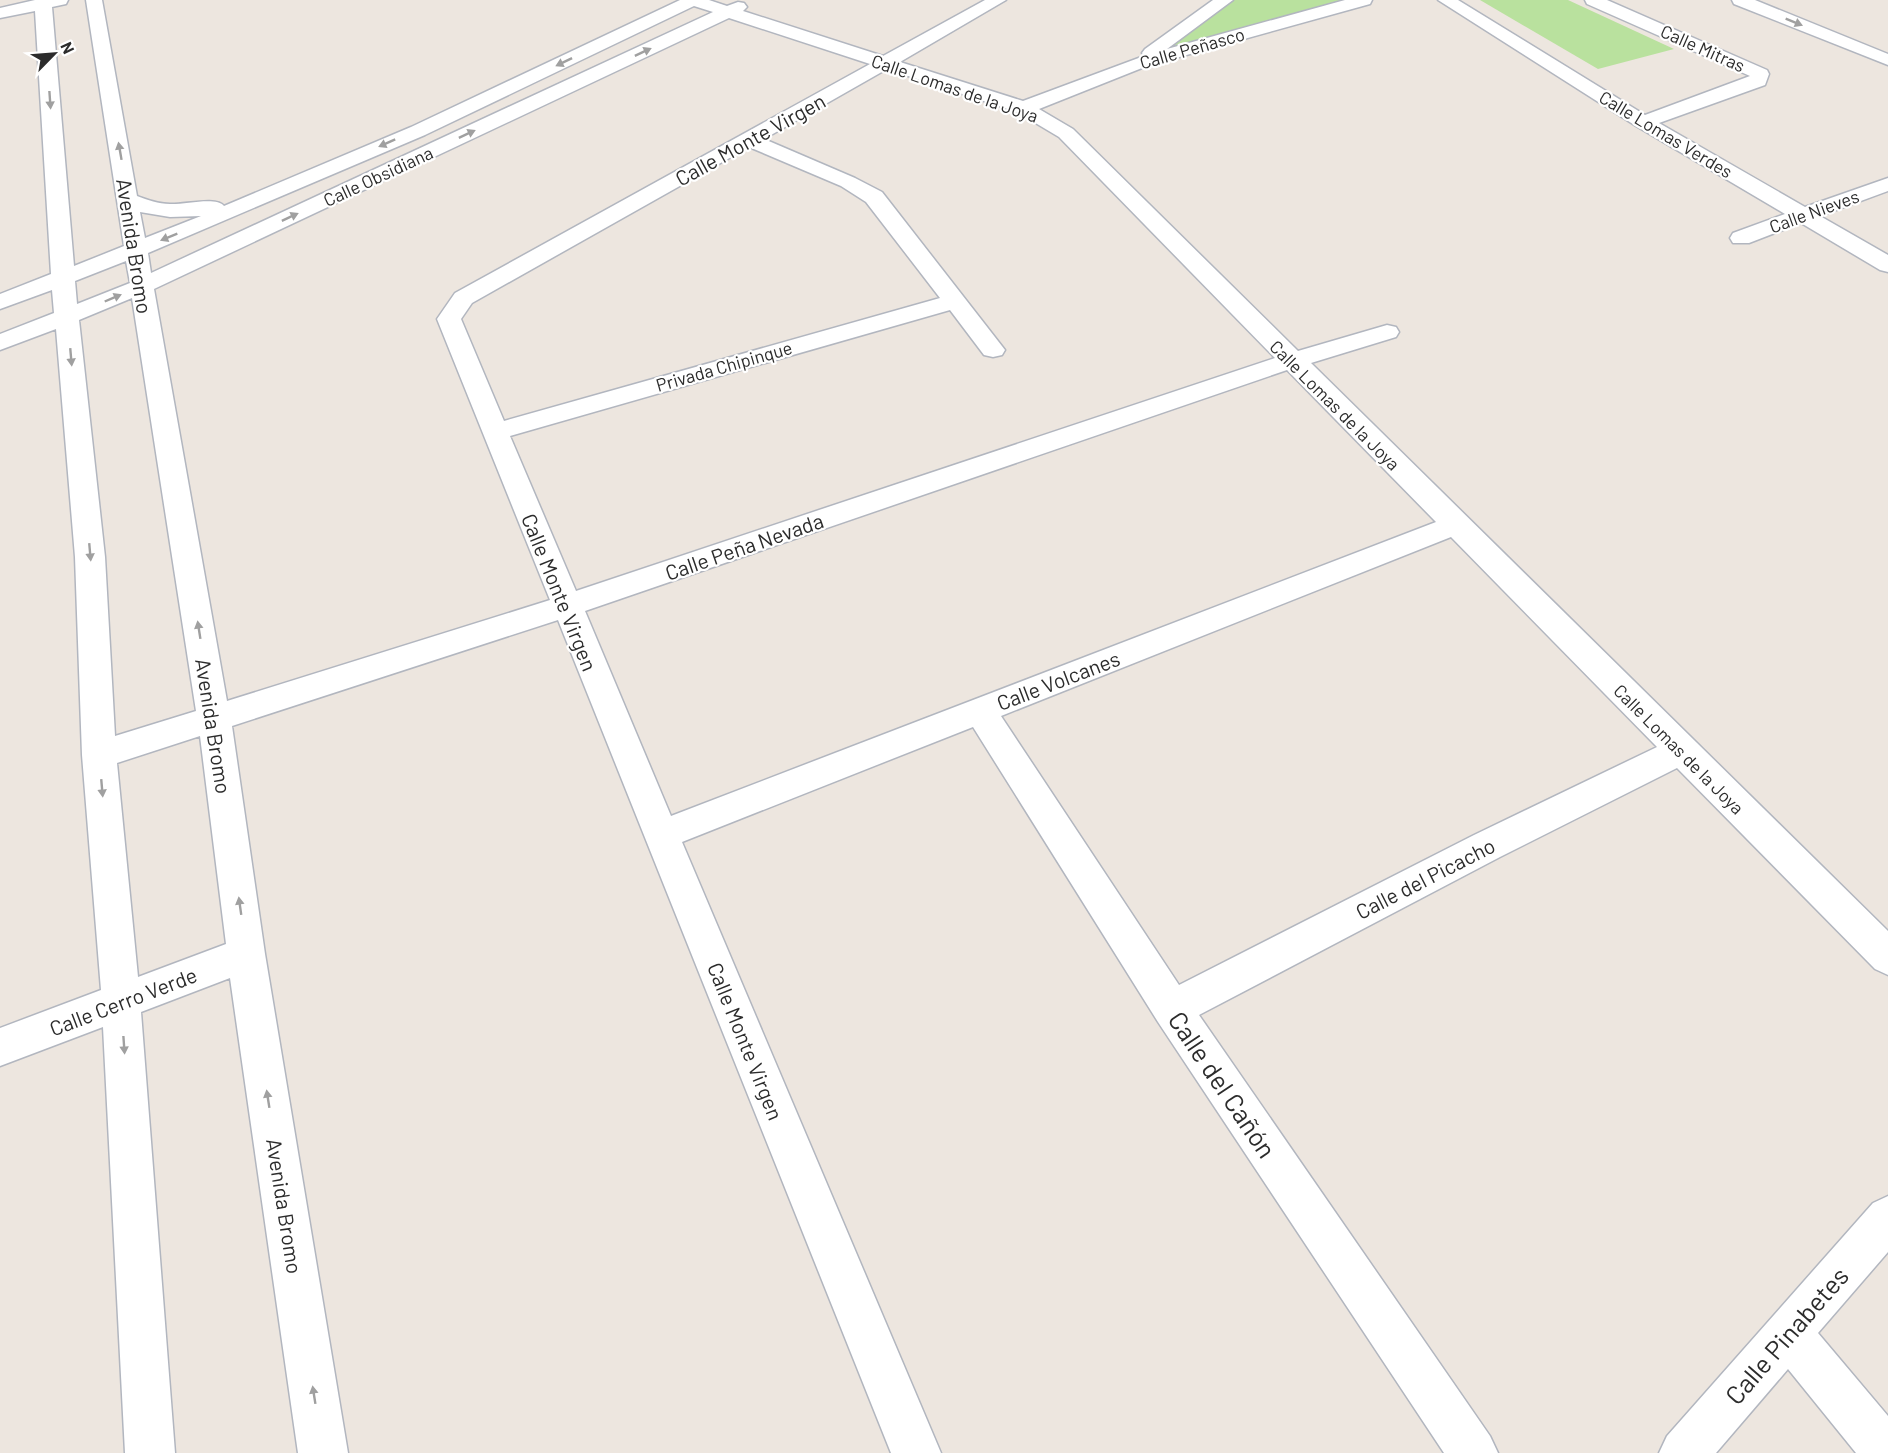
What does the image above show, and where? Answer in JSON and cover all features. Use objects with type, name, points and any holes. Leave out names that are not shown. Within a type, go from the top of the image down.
[{"type":"street","name":"Avenida Bromo","points":[[94,0],[214,718],[246,954],[323,1453]]},
{"type":"street","name":"Calle Obsidiana","points":[[0,302],[136,250],[274,193],[476,105],[692,0]]},
{"type":"street","name":"Calle Lomas de la Joya","points":[[692,0],[1024,108],[1066,133],[1290,361],[1888,957]]},
{"type":"street","name":"Calle Obsidiana","points":[[0,344],[142,286],[753,0]]},
{"type":"street","name":"Calle Monte Virgen","points":[[916,1453],[449,319],[454,307],[463,298],[998,0]]},
{"type":"street","points":[[1141,62],[1196,18],[1226,0]]},
{"type":"street","name":"Calle Peñasco","points":[[1024,108],[1141,62],[1364,0]]},
{"type":"street","name":"Calle Lomas Verdes","points":[[1446,0],[1642,122],[1888,265]]},
{"type":"street","name":"Calle Mitras","points":[[1593,0],[1760,74],[1758,81],[1642,122]]},
{"type":"street","points":[[1740,0],[1888,60]]},
{"type":"street","points":[[1784,0],[1878,37]]},
{"type":"street","points":[[0,13],[49,1],[63,278],[90,557],[99,755],[121,1002],[150,1453]]},
{"type":"street","points":[[750,140],[848,182],[874,197],[993,350]]},
{"type":"street","name":"Calle Nieves","points":[[1741,238],[1888,184]]},
{"type":"street","points":[[128,200],[150,210],[188,212],[274,193]]},
{"type":"street","name":"Privada Chipinque","points":[[494,432],[955,301]]},
{"type":"street","name":"Calle Peña Nevada","points":[[99,755],[566,606],[1290,361],[1387,332]]},
{"type":"street","name":"Calle Volcanes","points":[[661,836],[1455,525]]},
{"type":"street","name":"Calle del Cañón","points":[[980,711],[1172,1010],[1473,1453]]},
{"type":"street","name":"Calle del Picacho","points":[[1172,1010],[1487,846],[1681,751]]},
{"type":"street","name":"Calle Cerro Verde","points":[[0,1047],[246,954]]},
{"type":"street","name":"Calle Pinabetes","points":[[1684,1453],[1888,1218]]},
{"type":"street","points":[[1788,1333],[1887,1453]]},
{"type":"green space","points":[[1234,0],[1348,0],[1158,52],[1203,16]]},
{"type":"green space","points":[[1480,0],[1568,0],[1674,49],[1598,69]]}]
